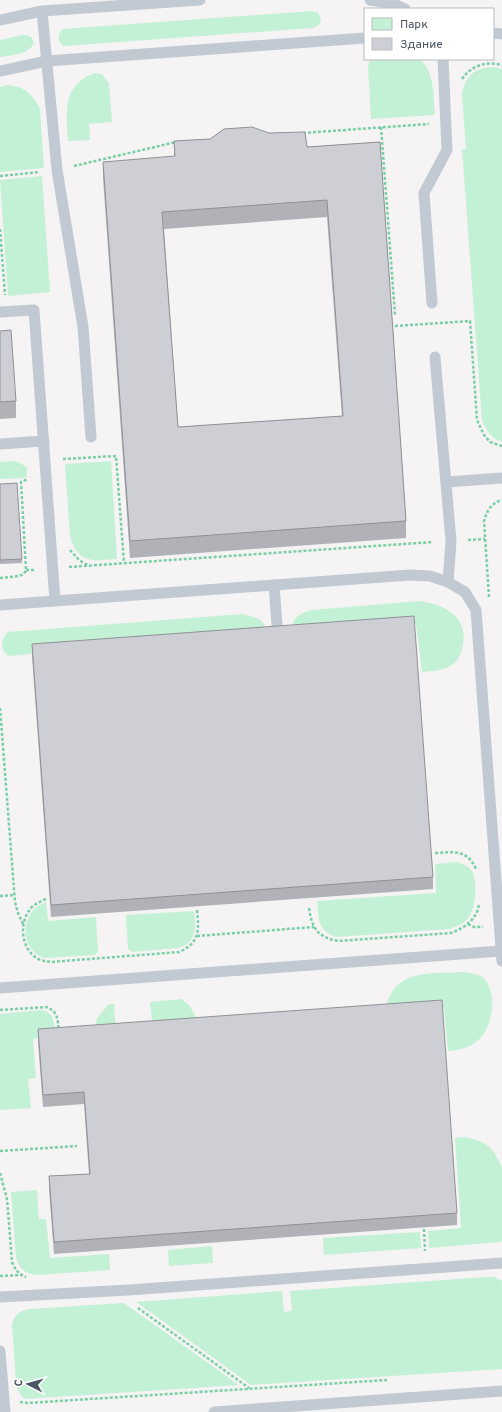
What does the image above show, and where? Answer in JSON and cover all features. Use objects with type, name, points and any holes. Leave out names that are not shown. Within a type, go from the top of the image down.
[{"type":"lane","points":[[0,20],[42,11],[200,0]]},
{"type":"lane","points":[[370,0],[394,4],[403,8]]},
{"type":"lane","points":[[42,11],[58,170],[83,327],[91,437]]},
{"type":"lane","points":[[0,71],[47,62],[364,38]]},
{"type":"lane","points":[[432,303],[424,193],[447,150],[443,60]]},
{"type":"lane","points":[[0,312],[34,310],[55,601]]},
{"type":"lane","points":[[435,357],[451,541],[448,582]]},
{"type":"lane","points":[[0,444],[44,441]]},
{"type":"lane","points":[[446,482],[502,478]]},
{"type":"lane","points":[[0,605],[410,575],[430,576],[448,582],[465,592],[476,610],[502,956],[0,988]]},
{"type":"lane","points":[[274,585],[278,638]]},
{"type":"lane","points":[[0,1297],[129,1290],[502,1263]]},
{"type":"lane","points":[[0,1351],[4,1406]]},
{"type":"lane","points":[[214,1412],[502,1391]]},
{"type":"lane","points":[[274,1408],[289,1412]]},
{"type":"path","points":[[460,84],[463,78],[477,66],[494,63],[502,65]]},
{"type":"path","points":[[296,133],[446,123]]},
{"type":"path","points":[[381,127],[395,315]]},
{"type":"path","points":[[0,176],[58,170],[172,142],[180,142]]},
{"type":"path","points":[[0,229],[5,299]]},
{"type":"path","points":[[395,326],[470,321],[477,420],[484,435],[490,442],[502,446]]},
{"type":"path","points":[[61,460],[116,456],[124,563]]},
{"type":"path","points":[[0,578],[19,576],[24,574],[26,570],[22,482],[28,480],[30,475]]},
{"type":"path","points":[[26,570],[485,539]]},
{"type":"path","points":[[0,708],[15,895],[18,913],[23,924]]},
{"type":"path","points":[[435,853],[456,852],[465,855],[472,860],[477,873]]},
{"type":"path","points":[[0,896],[15,895]]},
{"type":"path","points":[[309,908],[314,927],[320,935],[328,940],[338,941],[450,933],[460,930],[468,924],[478,908],[480,898]]},
{"type":"path","points":[[46,899],[32,907],[26,914],[23,924],[24,944],[35,958],[51,962],[179,952],[188,948],[197,936],[199,927],[197,910]]},
{"type":"path","points":[[197,936],[314,927]]},
{"type":"path","points":[[0,1010],[46,1007],[53,1010],[57,1016],[60,1036]]},
{"type":"path","points":[[0,1151],[77,1146]]},
{"type":"path","points":[[0,1173],[7,1199],[12,1262],[15,1269],[21,1275],[29,1279]]},
{"type":"path","points":[[417,1252],[425,1252],[424,1229]]},
{"type":"path","points":[[0,1276],[21,1275]]},
{"type":"path","points":[[129,1290],[131,1302],[249,1388]]},
{"type":"path","points":[[4,1406],[28,1403],[249,1388],[389,1380]]},
{"type":"path","points":[[249,1388],[249,1410]]},
{"type":"green space","points":[[312,11],[318,13],[321,19],[319,25],[313,28],[64,46],[58,38],[62,29]]},
{"type":"green space","points":[[23,35],[29,36],[34,43],[28,50],[19,54],[0,57],[0,40]]},
{"type":"green space","points":[[421,60],[431,78],[435,115],[371,119],[368,66],[370,61]]},
{"type":"green space","points":[[493,67],[502,69],[502,442],[494,438],[489,433],[482,420],[462,149],[466,149],[462,94],[464,87],[469,77],[476,71]]},
{"type":"green space","points":[[95,73],[102,74],[109,84],[112,122],[89,124],[90,140],[68,141],[67,110],[71,92],[84,78]]},
{"type":"green space","points":[[6,85],[18,87],[27,91],[40,109],[44,168],[0,172],[0,87]]},
{"type":"green space","points":[[42,176],[50,292],[8,296],[0,180]]},
{"type":"green space","points":[[13,461],[27,467],[27,474],[25,478],[0,479],[0,462]]},
{"type":"green space","points":[[111,461],[117,559],[87,559],[77,552],[70,536],[65,464]]},
{"type":"green space","points":[[419,601],[437,605],[452,613],[462,626],[464,634],[461,653],[457,661],[449,667],[422,672],[416,624],[290,633],[292,624],[296,617],[312,610]]},
{"type":"green space","points":[[243,614],[259,619],[264,624],[266,634],[8,656],[2,647],[2,641],[8,632]]},
{"type":"green space","points":[[457,862],[471,870],[475,879],[475,892],[474,905],[470,915],[464,922],[456,927],[450,929],[336,937],[325,931],[320,923],[317,901],[436,893],[435,864]]},
{"type":"green space","points":[[46,902],[48,921],[96,917],[98,951],[95,955],[46,958],[39,956],[34,952],[27,940],[26,926],[32,911],[37,906]]},
{"type":"green space","points":[[194,911],[194,933],[189,942],[185,945],[179,948],[132,952],[128,949],[126,915]]},
{"type":"green space","points":[[464,972],[482,977],[491,991],[492,1000],[492,1010],[487,1028],[483,1035],[471,1045],[448,1051],[444,1008],[385,1012],[389,998],[396,987],[404,981],[414,976],[425,974]]},
{"type":"green space","points":[[181,999],[189,1005],[197,1019],[153,1029],[150,1002]]},
{"type":"green space","points":[[109,1004],[114,1004],[116,1032],[94,1034],[97,1018]]},
{"type":"green space","points":[[41,1010],[48,1013],[52,1018],[55,1031],[50,1037],[33,1039],[36,1078],[28,1079],[31,1108],[0,1110],[0,1014]]},
{"type":"green space","points":[[466,1137],[487,1145],[494,1152],[502,1167],[502,1241],[429,1248],[428,1231],[461,1228],[455,1138]]},
{"type":"green space","points":[[37,1190],[39,1219],[46,1219],[50,1258],[109,1254],[110,1270],[38,1275],[26,1272],[21,1268],[16,1257],[11,1192]]},
{"type":"green space","points":[[420,1232],[421,1248],[324,1255],[323,1238]]},
{"type":"green space","points":[[212,1246],[213,1263],[169,1266],[168,1250]]},
{"type":"green space","points":[[494,1277],[502,1281],[502,1369],[251,1385],[136,1302],[282,1291],[284,1312],[292,1311],[290,1291]]},
{"type":"green space","points":[[124,1303],[239,1385],[24,1399],[17,1389],[16,1382],[12,1324],[16,1315],[30,1309]]},
{"type":"building","points":[[252,127],[269,133],[305,132],[307,147],[380,142],[406,521],[130,541],[103,162],[175,156],[174,141],[210,139],[224,129]],"holes":[[[327,200],[343,416],[178,427],[162,212]]]},
{"type":"building","points":[[11,330],[16,401],[0,402],[0,331]]},
{"type":"building","points":[[17,483],[22,559],[0,560],[0,484]]},
{"type":"building","points":[[414,616],[433,877],[51,905],[32,644]]},
{"type":"building","points":[[442,1000],[457,1213],[54,1242],[49,1176],[90,1174],[84,1092],[43,1095],[38,1029]]}]
